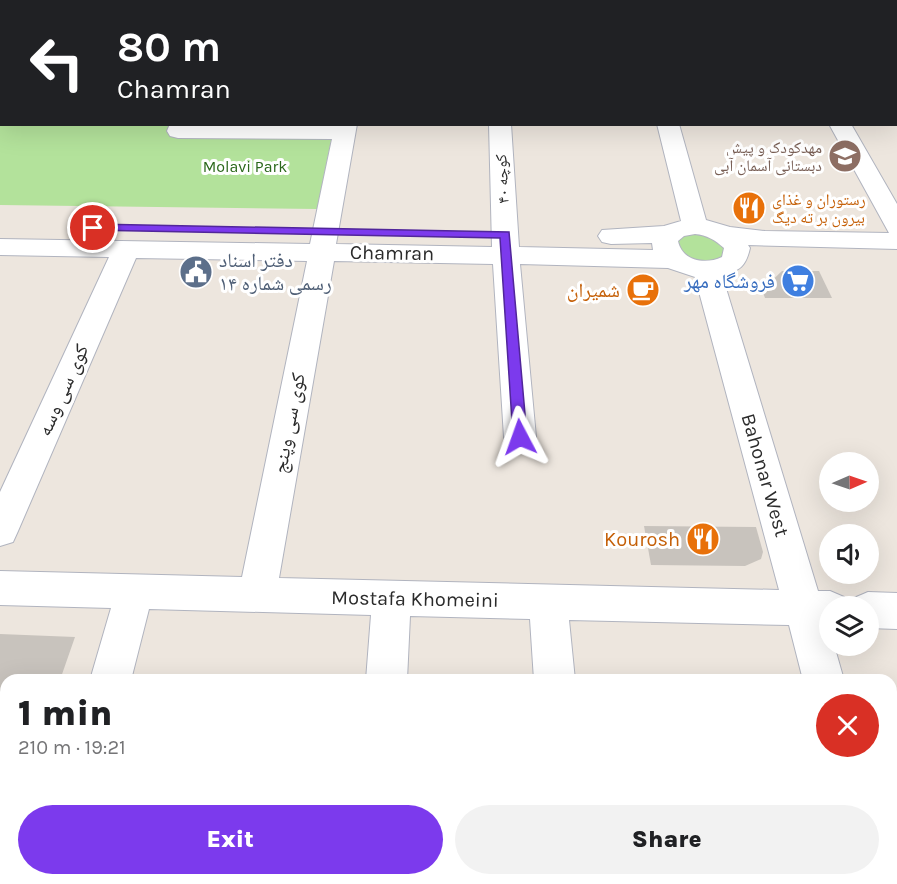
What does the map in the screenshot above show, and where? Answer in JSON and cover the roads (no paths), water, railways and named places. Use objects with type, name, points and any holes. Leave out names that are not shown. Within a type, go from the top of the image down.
[{"type":"street","points":[[180,126],[178,131],[345,128]]},
{"type":"street","name":"کوچه ۴۰","points":[[500,126],[505,245],[520,437]]},
{"type":"street","points":[[669,126],[695,226]]},
{"type":"street","points":[[841,126],[897,227]]},
{"type":"street","name":"کوی سی وپنج","points":[[257,595],[345,128]]},
{"type":"street","name":"Chamran","points":[[0,226],[324,242],[505,245],[675,260]]},
{"type":"street","points":[[897,241],[765,239],[726,235],[716,230],[695,226],[675,230],[669,234],[665,247],[675,260],[696,269],[772,257],[897,258]]},
{"type":"street","name":"Chamran","points":[[505,245],[669,234]]},
{"type":"street","points":[[721,266],[737,248],[726,235]]},
{"type":"street","name":"Chamran","points":[[0,247],[126,249],[324,242]]},
{"type":"street","name":"کوی سی وسه","points":[[0,531],[126,249]]},
{"type":"street","name":"Bahonar West","points":[[721,266],[816,609],[823,674]]},
{"type":"street","name":"Mostafa Khomeini","points":[[0,588],[816,609]]},
{"type":"street","points":[[112,674],[135,591]]},
{"type":"street","points":[[386,674],[392,598]]},
{"type":"street","points":[[548,602],[554,674]]},
{"type":"street","points":[[879,610],[897,611]]},
{"type":"place","name":"مهدکودک و پیش دبستانی آسمان آبی","points":[[845,156]]},
{"type":"place","name":"رستوران و غذای بیرون بر ته دیگ","points":[[749,208]]},
{"type":"place","name":"دفتر اسناد رسمی شماره ۱۴","points":[[196,272]]},
{"type":"place","name":"فروشگاه مهر","points":[[798,281]]},
{"type":"place","name":"شمیران","points":[[643,290]]},
{"type":"place","name":"Kourosh","points":[[703,539]]},
{"type":"park label","name":"Molavi Park","points":[[245,166]]}]
